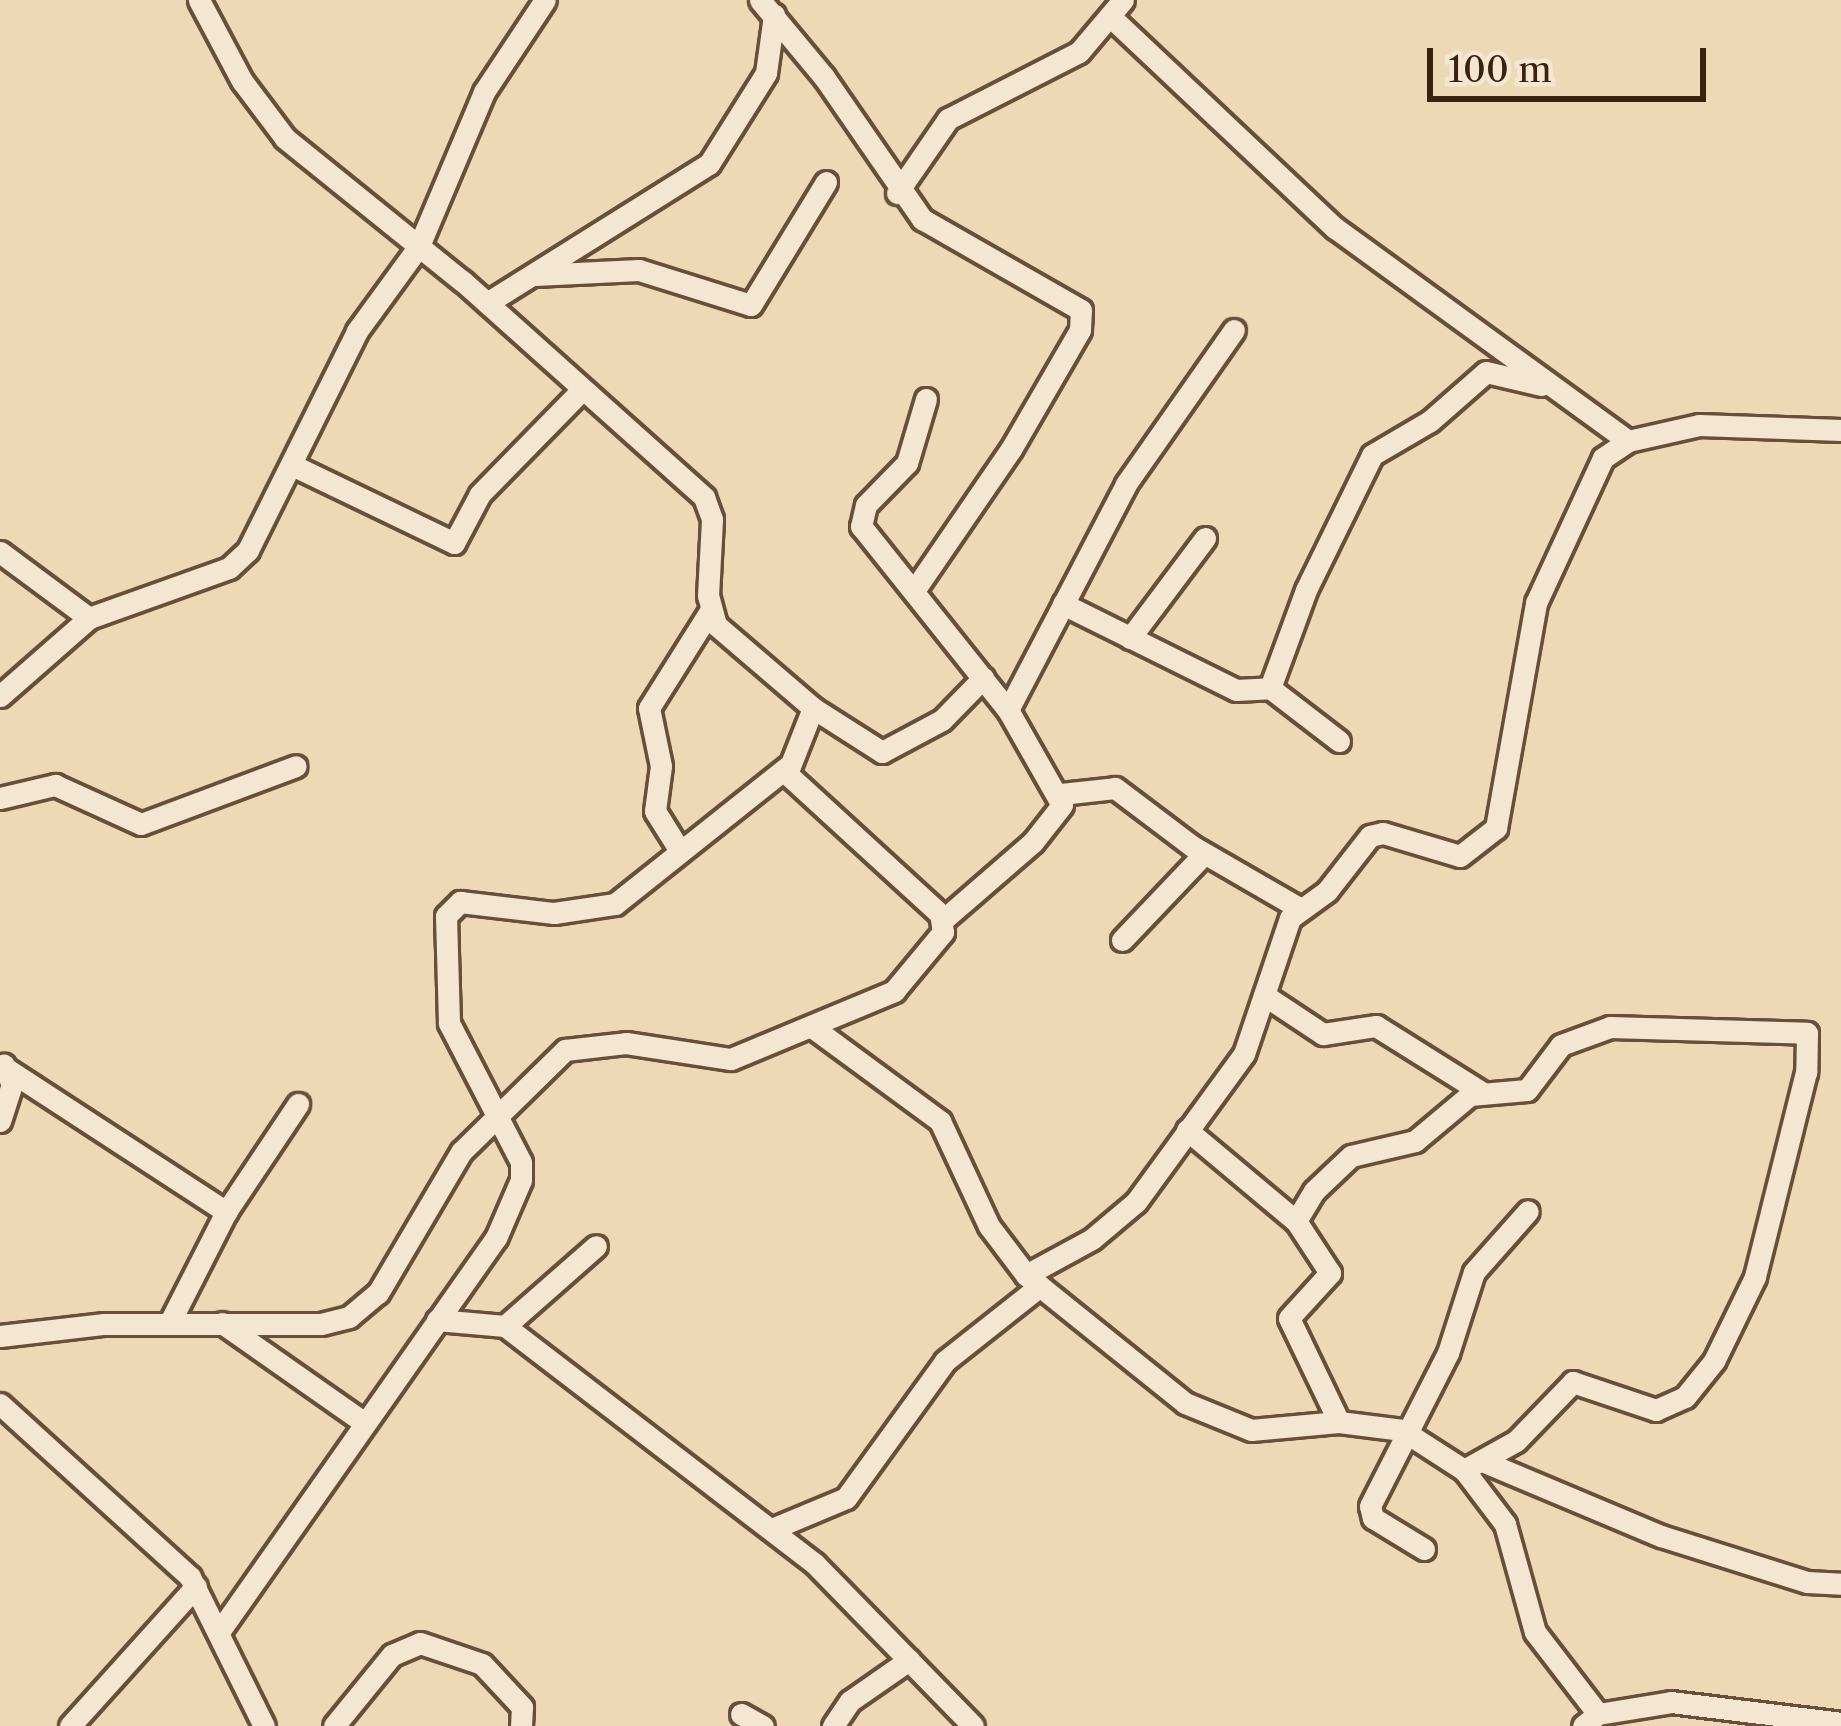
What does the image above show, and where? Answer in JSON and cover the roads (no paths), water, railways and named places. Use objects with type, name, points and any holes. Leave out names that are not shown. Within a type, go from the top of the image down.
[{"type":"street","points":[[0,695],[88,618],[230,568],[267,521],[357,331],[419,246],[484,92],[545,0]]},
{"type":"street","points":[[212,6],[242,81],[285,138],[487,303],[710,507],[710,611],[649,708],[661,766],[655,811],[680,851]]},
{"type":"street","points":[[487,303],[709,164],[766,74],[766,8]]},
{"type":"street","points":[[766,8],[824,77],[897,193],[993,265],[1076,304],[1083,322],[1011,449],[916,589]]},
{"type":"street","points":[[897,193],[948,119],[1064,61],[1118,9],[1335,228],[1628,440]]},
{"type":"street","points":[[528,276],[639,270],[751,305],[826,182]]},
{"type":"street","points":[[1008,710],[1126,484],[1234,330]]},
{"type":"street","points":[[1270,688],[1306,590],[1380,446],[1430,421],[1486,372],[1554,384]]},
{"type":"street","points":[[292,466],[454,543],[480,494],[582,390]]},
{"type":"street","points":[[0,1336],[170,1322],[321,1324],[362,1308],[378,1294],[440,1181],[494,1118],[565,1050],[626,1043],[731,1059],[905,983],[941,941],[943,920],[1033,842],[1057,815],[1061,794],[1008,710],[916,589],[865,536],[860,516],[908,463],[926,399]]},
{"type":"street","points":[[772,1529],[846,1498],[944,1361],[1033,1280],[1111,1227],[1244,1054],[1299,908],[1327,891],[1370,836],[1383,833],[1460,856],[1496,828],[1536,603],[1603,458],[1628,440],[1731,422],[1841,430]]},
{"type":"street","points":[[1130,638],[1205,538]]},
{"type":"street","points":[[0,552],[88,618]]},
{"type":"street","points":[[1063,604],[1236,690],[1270,688],[1339,741]]},
{"type":"street","points":[[710,611],[813,708],[882,752],[942,720],[983,678]]},
{"type":"street","points":[[221,1629],[508,1218],[521,1180],[521,1162],[494,1118],[449,1023],[441,940],[451,909],[472,902],[570,913],[615,904],[787,766],[813,708]]},
{"type":"street","points":[[0,798],[55,785],[141,824],[296,766]]},
{"type":"street","points":[[787,766],[839,828],[943,920]]},
{"type":"street","points":[[1061,794],[1115,788],[1204,854],[1299,908]]},
{"type":"street","points":[[1122,940],[1204,854]]},
{"type":"street","points":[[1264,995],[1323,1034],[1376,1026],[1483,1093]]},
{"type":"street","points":[[812,1027],[940,1121],[988,1226],[1033,1280],[1213,1420],[1277,1431],[1339,1422],[1402,1430],[1464,1470],[1505,1524],[1535,1632],[1590,1720],[1671,1702],[1829,1723]]},
{"type":"street","points":[[1296,1222],[1352,1156],[1415,1141],[1460,1099],[1528,1090],[1561,1045],[1610,1027],[1801,1029],[1810,1041],[1756,1277],[1714,1361],[1685,1396],[1656,1410],[1573,1382],[1487,1463],[1464,1470]]},
{"type":"street","points":[[0,1121],[12,1085],[3,1064]]},
{"type":"street","points":[[3,1064],[226,1212]]},
{"type":"street","points":[[170,1322],[226,1212],[298,1104]]},
{"type":"street","points":[[1187,1130],[1296,1222],[1330,1273],[1291,1309],[1289,1327],[1339,1422]]},
{"type":"street","points":[[1424,1549],[1373,1518],[1370,1506],[1402,1430],[1448,1353],[1474,1272],[1528,1210]]},
{"type":"street","points":[[505,1326],[596,1246]]},
{"type":"street","points":[[437,1320],[505,1326],[772,1529],[974,1726]]},
{"type":"street","points":[[222,1322],[364,1423]]},
{"type":"street","points":[[0,1404],[196,1586],[221,1629],[264,1726]]},
{"type":"street","points":[[1487,1463],[1661,1537],[1807,1582],[1841,1584]]},
{"type":"street","points":[[70,1726],[196,1586]]},
{"type":"street","points":[[334,1726],[392,1654],[420,1643],[482,1664],[522,1707],[521,1726]]},
{"type":"street","points":[[833,1726],[850,1701],[909,1660]]},
{"type":"street","points":[[741,1714],[763,1726]]}]
